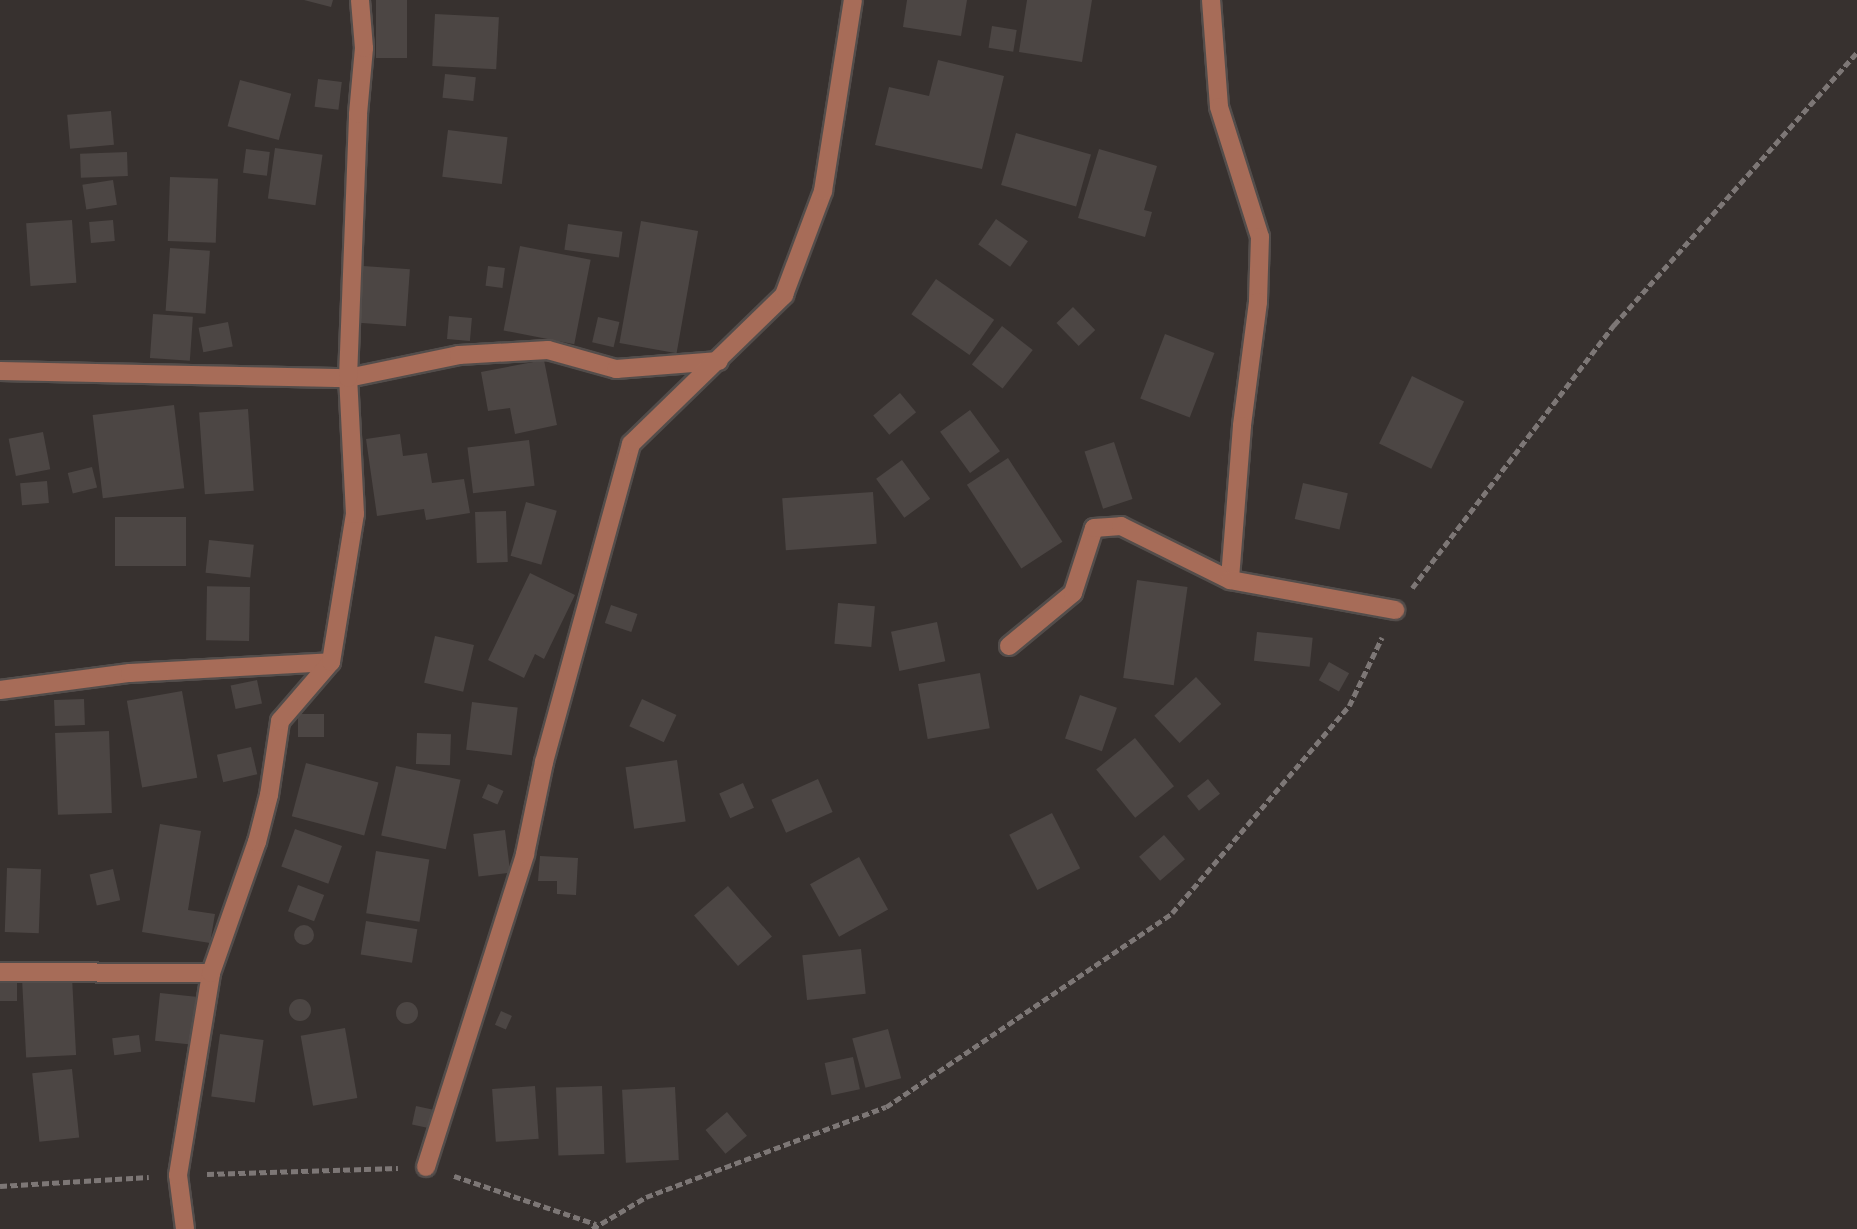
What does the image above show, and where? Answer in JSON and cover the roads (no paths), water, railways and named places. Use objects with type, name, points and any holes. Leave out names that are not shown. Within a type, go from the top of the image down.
[{"type":"street","points":[[185,1229],[178,1175],[211,973],[257,842],[269,795],[280,721],[331,662],[355,514],[348,378],[358,114],[364,48],[360,0]]},
{"type":"street","points":[[426,1167],[525,854],[544,762],[631,444],[784,295],[823,191],[853,0]]},
{"type":"street","points":[[1211,0],[1219,107],[1260,237],[1258,303],[1242,426],[1230,580]]},
{"type":"street","points":[[0,371],[348,378],[459,355],[548,350],[616,369],[719,361]]},
{"type":"street","points":[[1009,646],[1073,593],[1094,528],[1121,526],[1230,580],[1395,610]]},
{"type":"street","points":[[0,690],[130,673],[331,662]]},
{"type":"street","points":[[0,972],[211,973]]}]
